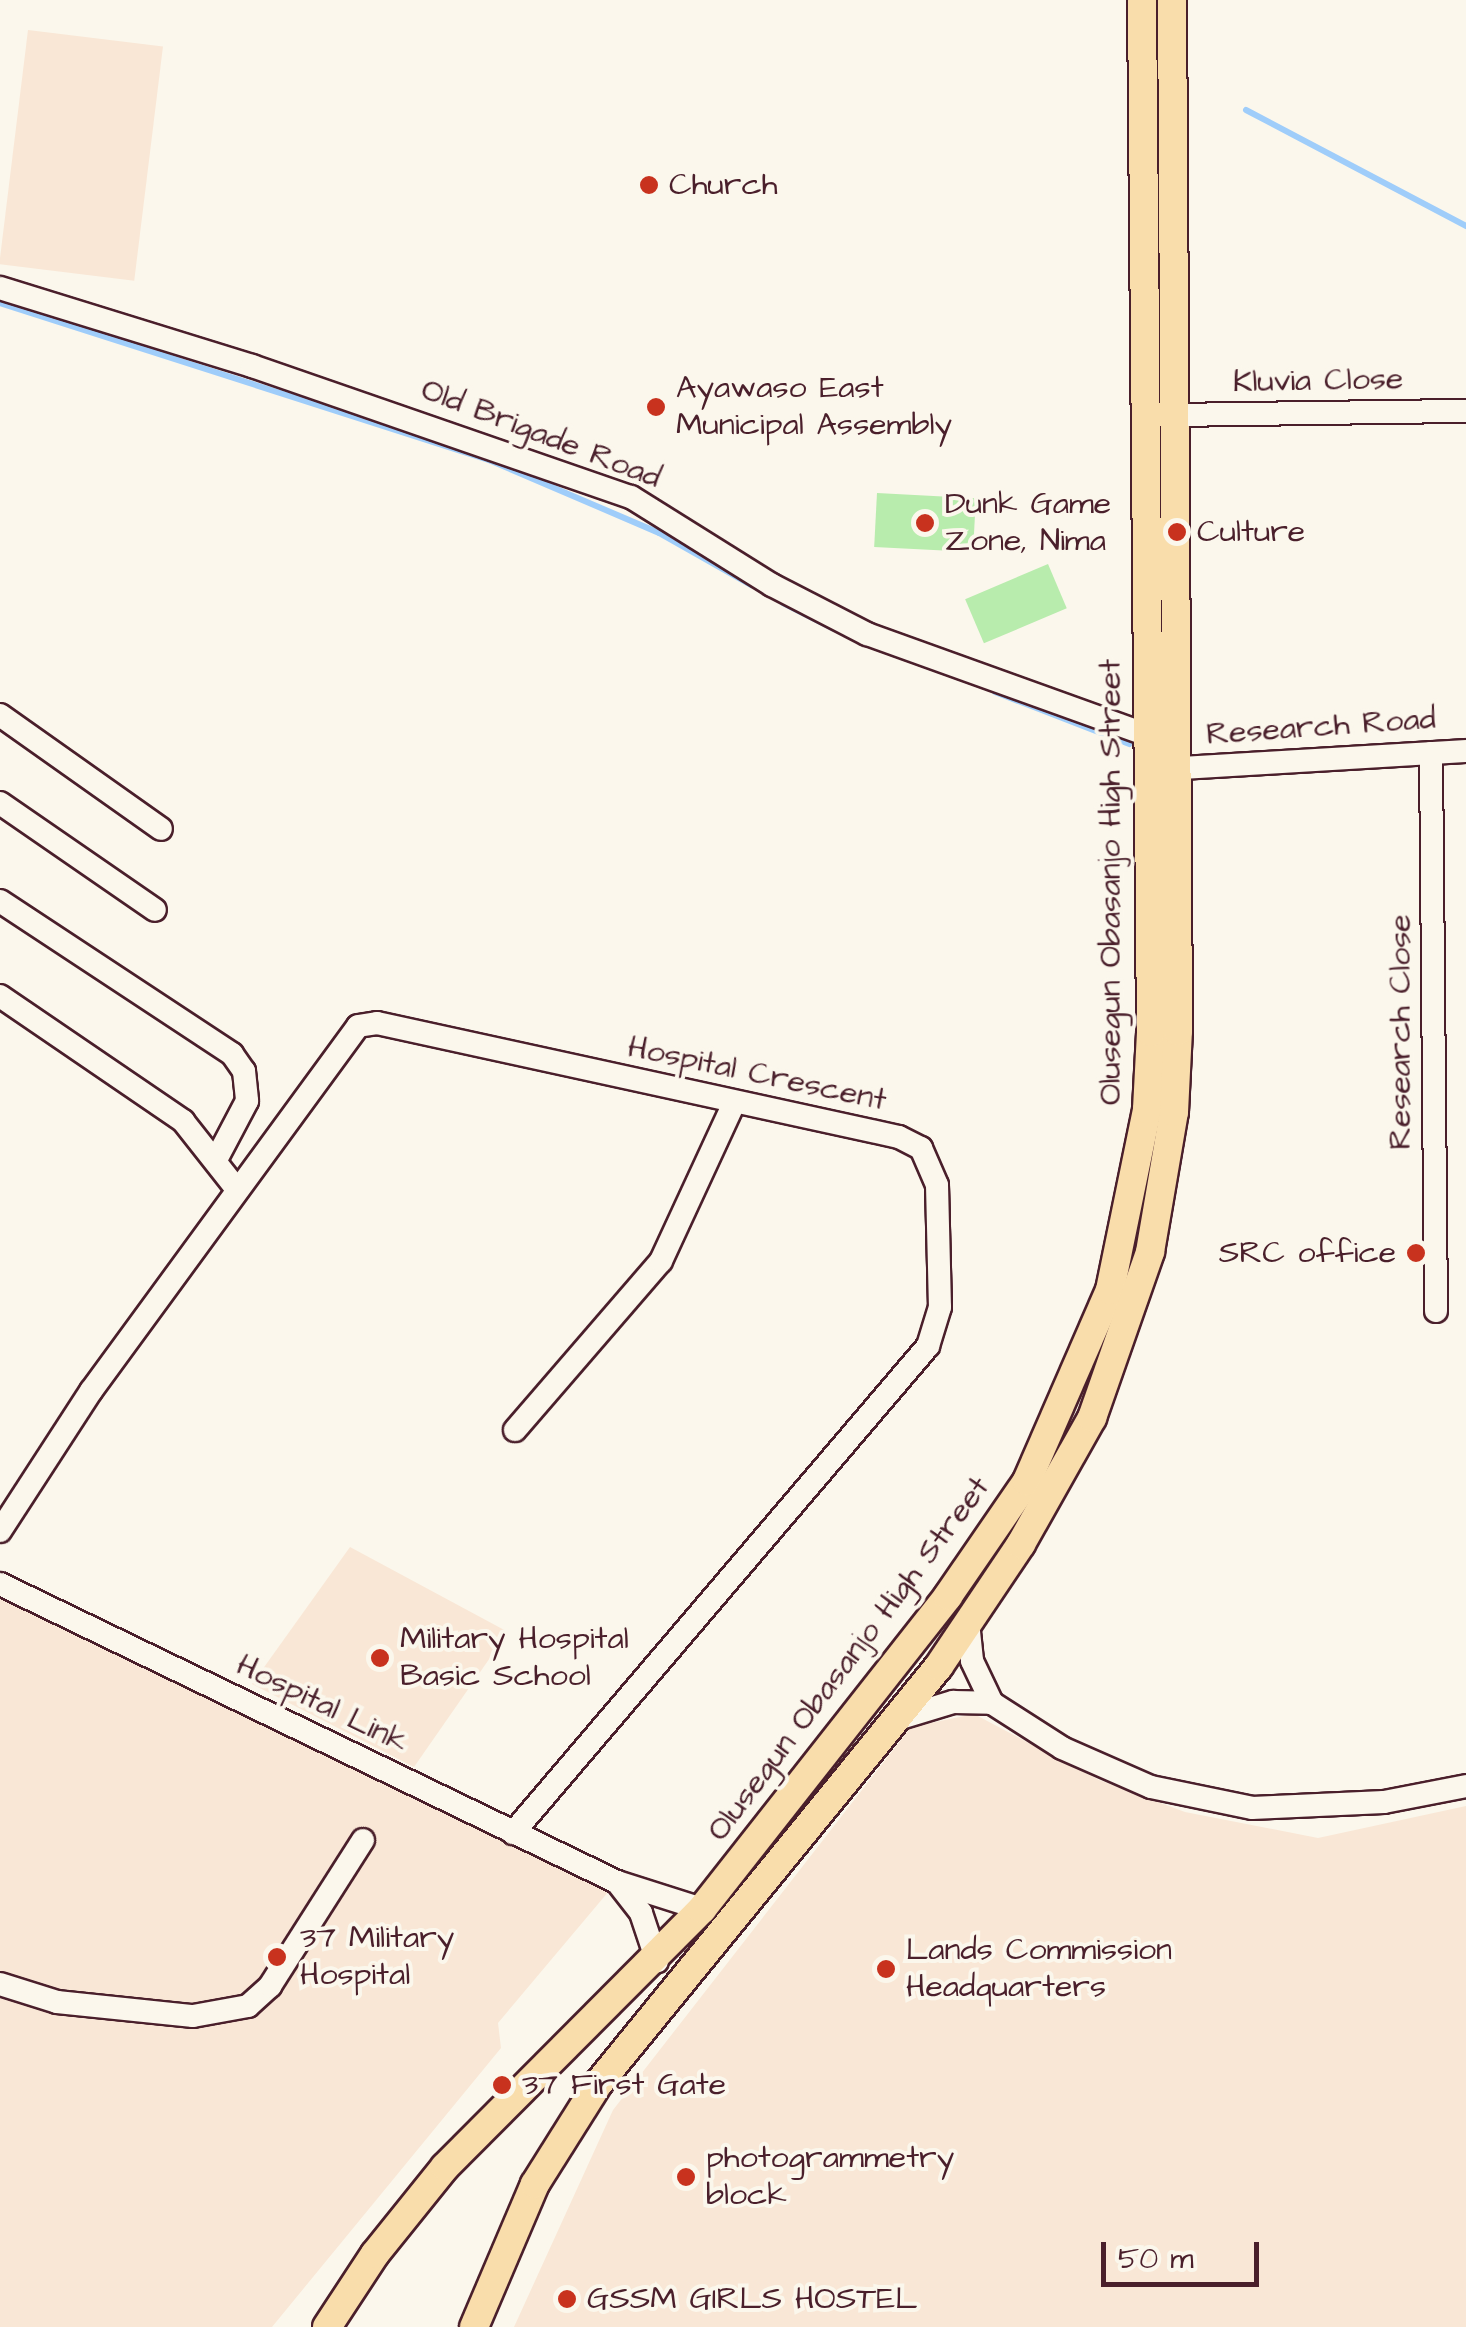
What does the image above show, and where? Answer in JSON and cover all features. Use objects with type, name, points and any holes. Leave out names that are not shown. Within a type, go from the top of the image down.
[{"type":"main road","name":"Olusegun Obasanjo High Street","points":[[327,2327],[445,2167],[657,1961],[702,1909],[948,1596],[1028,1481],[1090,1347],[1127,1223],[1148,1109],[1142,0]]},
{"type":"main road","name":"Olusegun Obasanjo High Street","points":[[474,2327],[535,2184],[598,2084],[894,1720],[1022,1544],[1092,1418],[1150,1252],[1175,1096],[1180,768],[1172,415],[1172,0]]},
{"type":"street","name":"Old Brigade Road","points":[[0,288],[519,454],[631,497],[772,585],[867,634],[1148,735]]},
{"type":"street","name":"Kluvia Close","points":[[1172,415],[1466,412]]},
{"type":"street","points":[[0,715],[161,829]]},
{"type":"street","name":"Research Road","points":[[1180,768],[1466,750]]},
{"type":"street","name":"Research Close","points":[[1431,753],[1436,1311]]},
{"type":"street","points":[[0,803],[155,910]]},
{"type":"street","points":[[0,901],[232,1054],[244,1071],[247,1101],[218,1158]]},
{"type":"street","points":[[0,996],[183,1120],[218,1158],[236,1188]]},
{"type":"street","name":"Hospital Crescent","points":[[0,1531],[236,1188],[345,1038],[358,1026],[377,1023],[900,1137],[921,1148],[938,1184],[937,1329],[920,1358],[513,1833]]},
{"type":"street","points":[[515,1430],[661,1261],[734,1103]]},
{"type":"street","name":"Hospital Link","points":[[0,1584],[617,1882],[702,1909]]},
{"type":"street","points":[[968,1622],[972,1661],[992,1703]]},
{"type":"street","points":[[894,1720],[953,1702],[992,1703],[1062,1748],[1151,1787],[1208,1802],[1318,1808],[1466,1786]]},
{"type":"street","points":[[0,1984],[57,2002],[193,2016],[237,2010],[270,1986],[363,1840]]},
{"type":"street","points":[[617,1882],[641,1914],[657,1961]]},
{"type":"shaded area","points":[[28,30],[163,47],[134,281],[0,264]]},
{"type":"shaded area","name":"Military Hospital Basic School","points":[[350,1547],[508,1632],[414,1767],[252,1684]]},
{"type":"shaded area","name":"37 Military Hospital","points":[[0,1593],[609,1891],[498,2023],[501,2048],[272,2327],[0,2327]]},
{"type":"shaded area","points":[[974,1714],[1099,1780],[1185,1812],[1318,1838],[1466,1806],[1466,2327],[514,2327],[613,2110],[911,1727]]},
{"type":"green space","name":"Dunk Game Zone, Nima","points":[[877,493],[976,498],[973,552],[874,547]]},
{"type":"green space","points":[[1048,564],[1067,608],[984,643],[965,599]]},
{"type":"waterway","points":[[1246,110],[1466,226]]},
{"type":"waterway","points":[[0,303],[489,460],[659,533],[751,585]]},
{"type":"waterway","points":[[783,603],[834,629]]},
{"type":"waterway","points":[[995,692],[1129,744]]},
{"type":"place","name":"Church","points":[[649,185]]},
{"type":"place","name":"Ayawaso East Municipal Assembly","points":[[656,407]]},
{"type":"place","name":"Dunk Game Zone, Nima","points":[[925,523]]},
{"type":"place","name":"Culture","points":[[1177,532]]},
{"type":"place","name":"SRC office","points":[[1416,1253]]},
{"type":"place","name":"Military Hospital Basic School","points":[[380,1658]]},
{"type":"place","name":"37 Military Hospital","points":[[277,1957]]},
{"type":"place","name":"Lands Commission Headquarters","points":[[886,1969]]},
{"type":"place","name":"37 First Gate","points":[[502,2085]]},
{"type":"place","name":"photogrammetry block","points":[[686,2177]]},
{"type":"place","name":"GSSM GIRLS HOSTEL","points":[[567,2299]]}]
